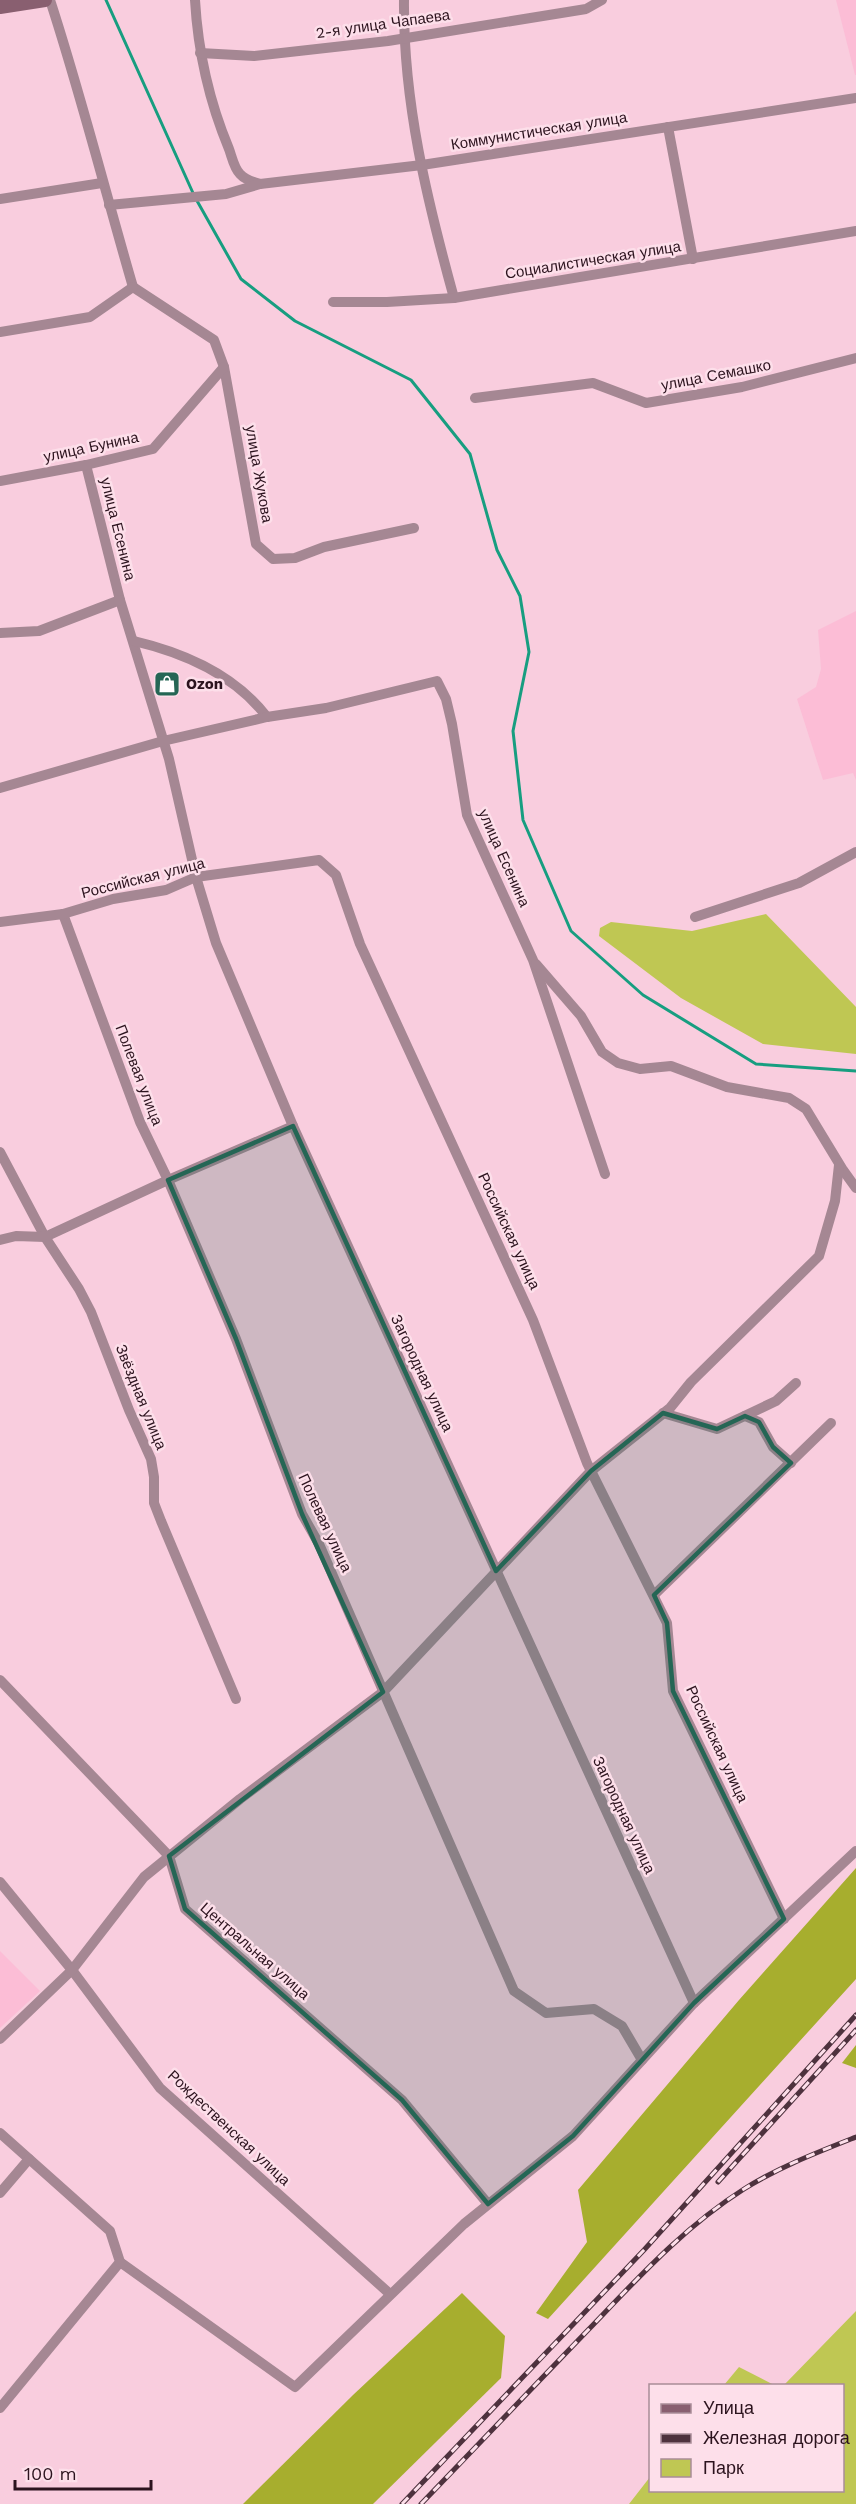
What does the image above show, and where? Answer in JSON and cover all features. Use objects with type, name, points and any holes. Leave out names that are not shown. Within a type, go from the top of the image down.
[{"type":"main road","points":[[0,7],[14,2],[45,0]]},
{"type":"street","points":[[0,332],[90,317],[133,287],[102,183],[80,93],[50,0]]},
{"type":"street","points":[[195,0],[200,53],[210,95],[238,173],[247,180],[260,184]]},
{"type":"street","points":[[404,0],[403,39],[407,88],[436,231],[454,298]]},
{"type":"street","name":"2-я улица Чапаева","points":[[200,53],[254,56],[403,39],[586,9],[602,0]]},
{"type":"street","name":"Коммунистическая улица","points":[[109,205],[226,194],[260,184],[422,165],[856,98]]},
{"type":"street","points":[[668,127],[693,259]]},
{"type":"street","points":[[0,199],[102,183]]},
{"type":"street","name":"Социалистическая улица","points":[[333,302],[454,298],[856,231]]},
{"type":"street","name":"улица Жукова","points":[[133,287],[214,340],[224,368],[256,544],[273,559],[295,558],[324,547],[414,528]]},
{"type":"street","name":"улица Семашко","points":[[475,398],[593,384],[646,403],[742,387],[856,358]]},
{"type":"street","name":"улица Бунина","points":[[0,481],[86,465],[153,449],[224,368]]},
{"type":"street","name":"улица Есенина","points":[[86,465],[120,600],[163,741]]},
{"type":"street","name":"улица Есенина","points":[[0,633],[39,631],[120,600]]},
{"type":"street","points":[[134,641],[159,647],[214,670],[252,697],[267,717]]},
{"type":"street","name":"улица Есенина","points":[[0,789],[163,741],[267,717],[326,708],[437,681],[446,699],[452,724],[467,815],[533,960],[604,1174]]},
{"type":"street","name":"Загородная улица","points":[[163,741],[196,878],[216,943],[293,1126],[694,2003]]},
{"type":"street","points":[[695,917],[799,883],[856,852]]},
{"type":"street","name":"Российская улица","points":[[0,922],[63,915],[113,899],[166,890],[196,878],[319,861],[336,875],[360,944],[533,1320],[591,1470],[668,1623],[673,1691],[784,1918]]},
{"type":"street","name":"Полевая улица","points":[[63,915],[140,1122],[168,1180],[236,1339],[302,1514],[320,1544],[514,1990],[546,2013],[594,2009],[621,2026],[642,2060]]},
{"type":"street","points":[[533,960],[581,1016],[602,1052],[618,1063],[640,1069],[670,1066],[727,1087],[789,1098],[806,1109],[839,1165],[856,1188]]},
{"type":"street","points":[[0,1240],[16,1236],[45,1237],[293,1126]]},
{"type":"street","name":"Звёздная улица","points":[[0,1152],[45,1237],[79,1289],[101,1336],[129,1410],[151,1459],[154,1503],[236,1699]]},
{"type":"street","points":[[0,2039],[72,1970],[144,1877],[240,1798],[383,1692],[591,1470],[663,1413],[699,1374],[819,1256],[835,1201],[839,1165]]},
{"type":"street","points":[[663,1413],[717,1429],[776,1401],[796,1383]]},
{"type":"street","points":[[745,1416],[759,1422],[773,1447],[790,1462]]},
{"type":"street","points":[[654,1595],[831,1423]]},
{"type":"street","name":"Центральная улица","points":[[0,1680],[169,1856],[185,1909],[402,2100],[488,2204]]},
{"type":"street","points":[[0,2133],[111,2231],[120,2262],[296,2387],[464,2224],[573,2136],[694,2003],[856,1851]]},
{"type":"street","name":"Рождественская улица","points":[[0,1882],[72,1970],[160,2088],[390,2294]]},
{"type":"street","points":[[0,2193],[29,2159]]},
{"type":"street","points":[[0,2408],[120,2262]]},
{"type":"highlighted area","points":[[293,1126],[496,1571],[591,1471],[663,1413],[717,1429],[745,1416],[759,1422],[773,1447],[791,1463],[654,1595],[667,1623],[673,1691],[784,1919],[694,2003],[573,2136],[488,2204],[402,2100],[185,1909],[169,1856],[383,1692],[302,1514],[236,1339],[168,1180]]},
{"type":"shaded area","points":[[836,0],[856,0],[856,75],[855,75]]},
{"type":"shaded area","points":[[856,611],[856,780],[853,773],[823,780],[797,699],[816,687],[821,669],[818,630]]},
{"type":"shaded area","points":[[856,1868],[856,1979],[548,2319],[536,2313],[587,2242],[578,2190],[739,2000]]},
{"type":"shaded area","points":[[0,1951],[40,1991],[0,2028]]},
{"type":"shaded area","points":[[856,2045],[856,2068],[842,2063]]},
{"type":"shaded area","points":[[462,2293],[505,2336],[501,2378],[373,2504],[243,2504],[353,2395]]},
{"type":"green space","points":[[766,914],[856,1007],[856,1054],[763,1044],[681,998],[599,936],[600,928],[611,922],[692,931]]},
{"type":"green space","points":[[856,2311],[856,2504],[629,2504],[649,2478],[649,2492],[844,2492],[844,2384],[785,2384]]},
{"type":"green space","points":[[739,2367],[772,2384],[725,2384]]},
{"type":"waterway","points":[[106,0],[193,193]]},
{"type":"waterway","points":[[196,199],[241,279],[295,321],[411,380],[470,454],[497,550],[520,596],[529,652],[513,731],[523,820],[571,931],[643,995],[756,1064],[856,1071]]},
{"type":"railway","points":[[402,2504],[644,2250],[856,2015]]},
{"type":"railway","points":[[718,2182],[856,2030]]},
{"type":"railway","points":[[421,2504],[644,2272],[701,2220],[744,2189],[771,2174],[856,2137]]},
{"type":"place","name":"Ozon","points":[[167,684]]}]
